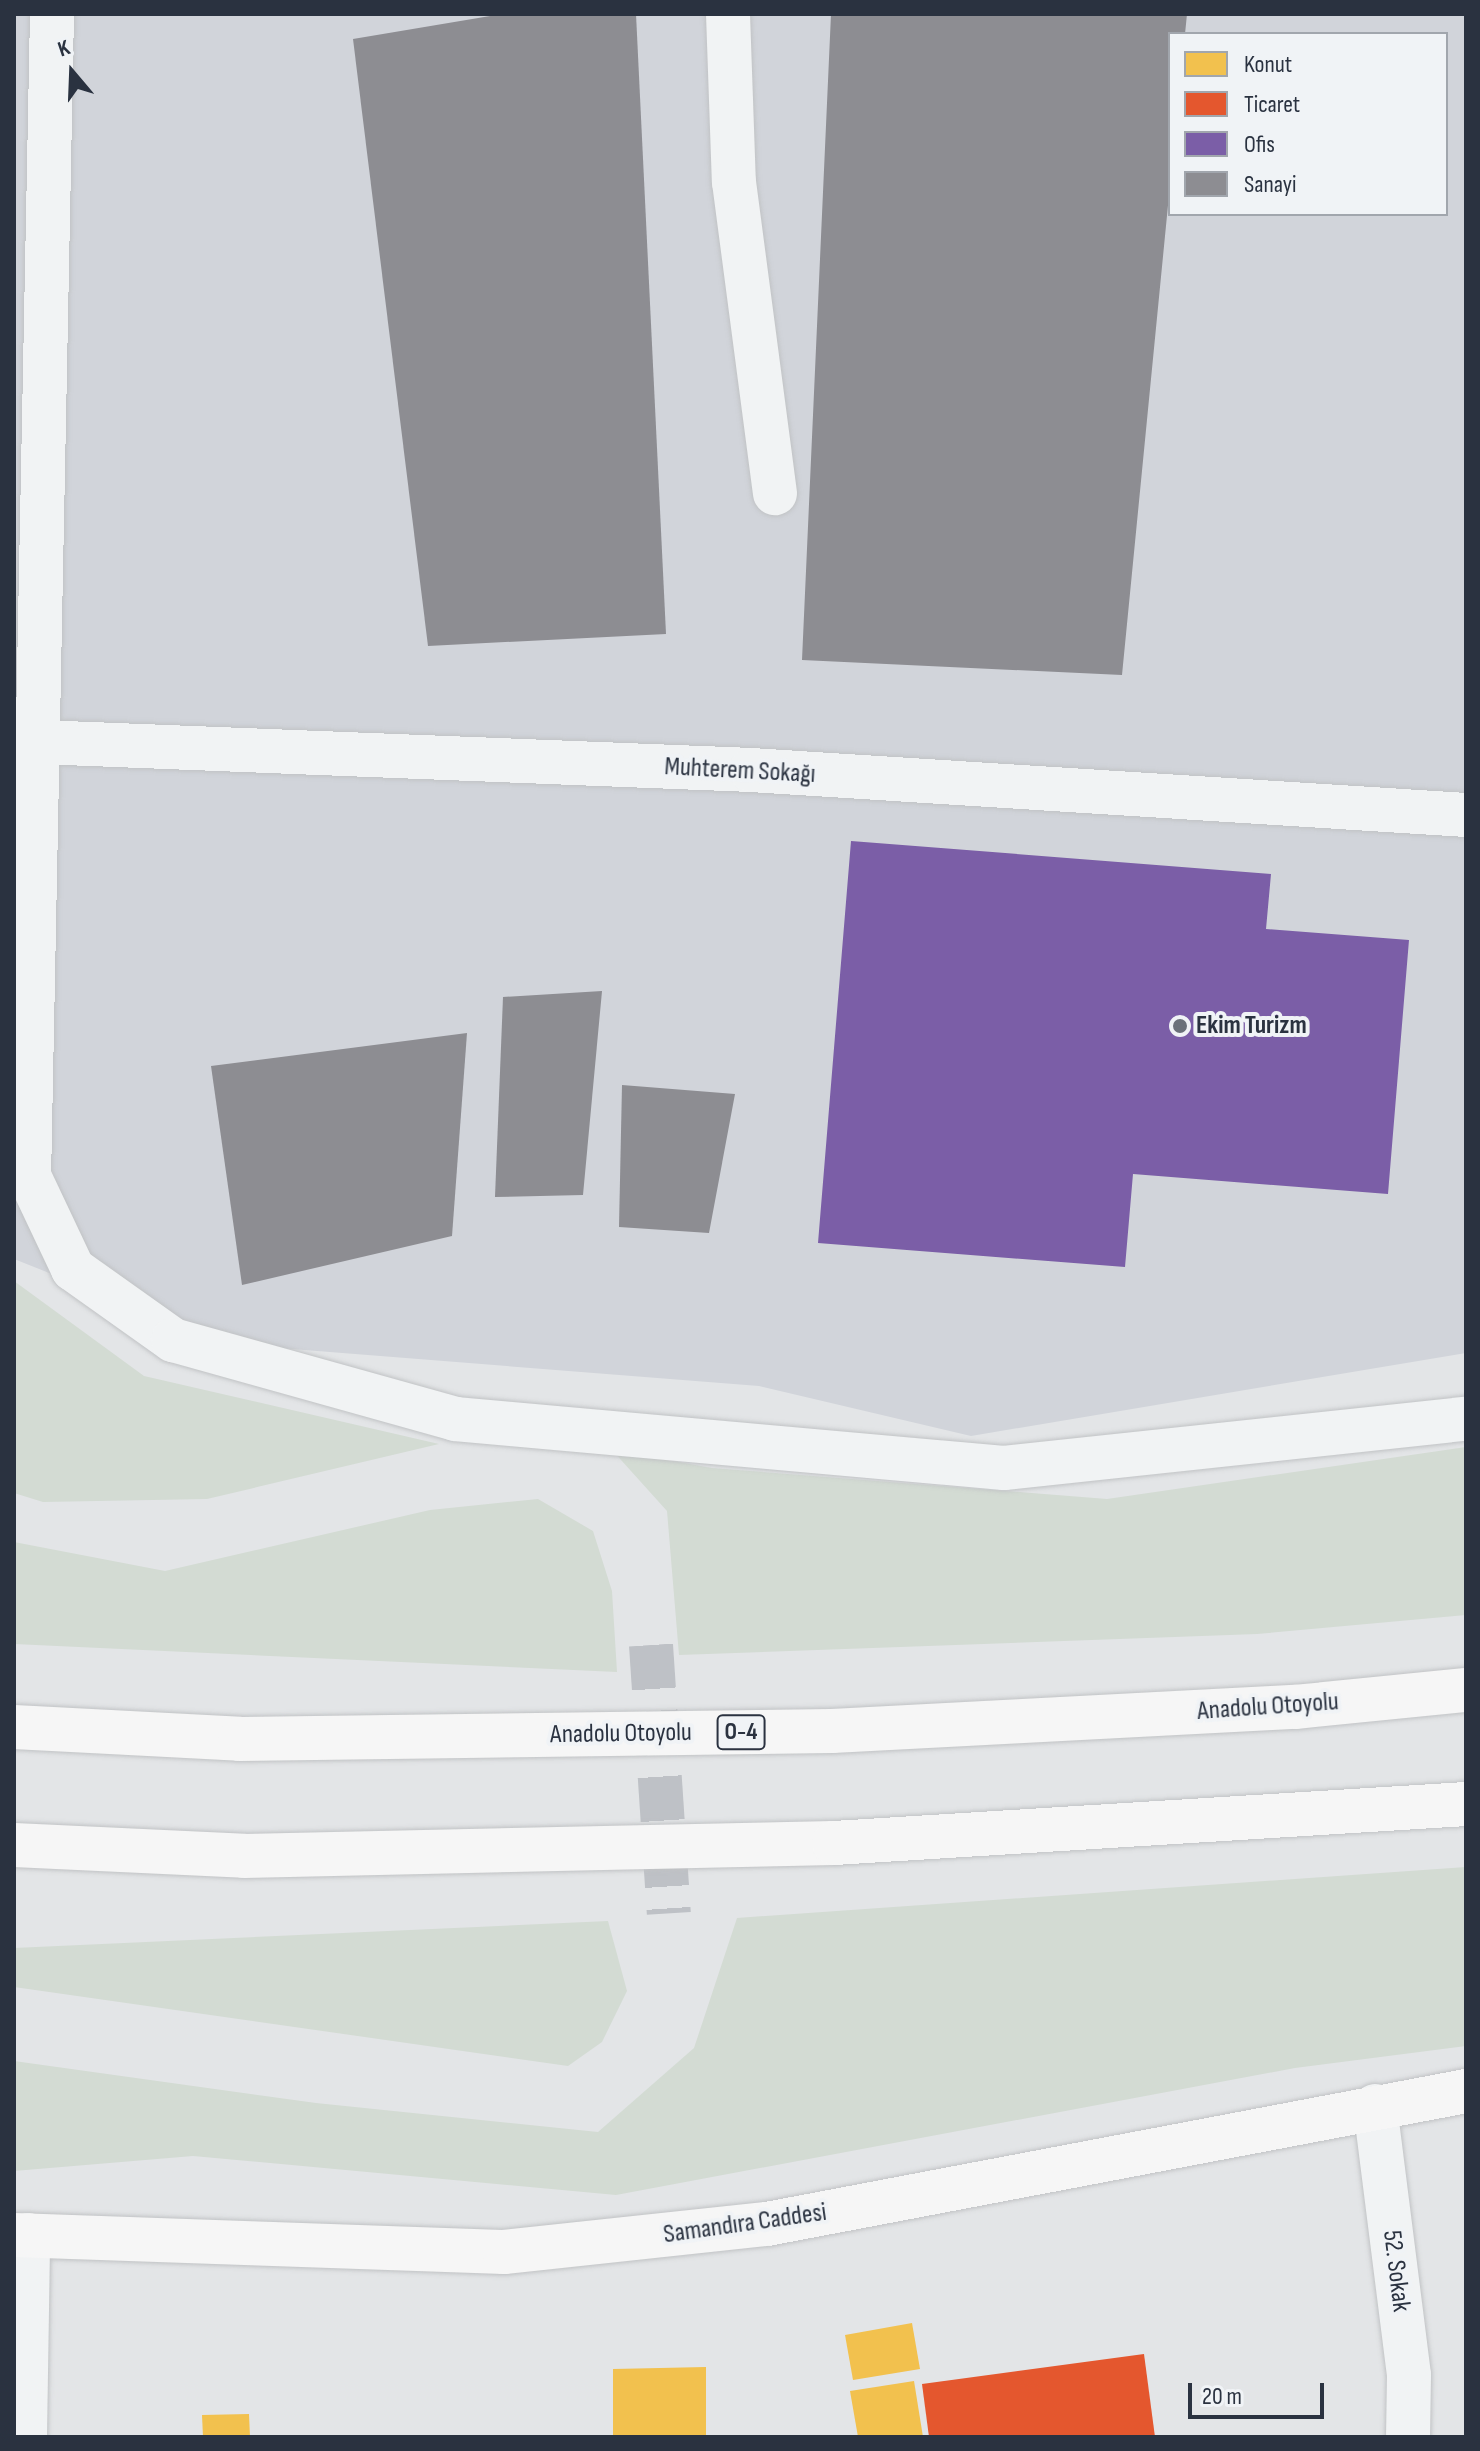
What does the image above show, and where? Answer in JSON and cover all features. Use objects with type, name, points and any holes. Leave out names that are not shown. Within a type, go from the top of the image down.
[{"type":"main road","name":"Anadolu Otoyolu","points":[[14,1727],[240,1739],[832,1731],[1295,1707],[1466,1690]]},
{"type":"main road","points":[[14,1845],[244,1856],[834,1843],[1466,1804]]},
{"type":"main road","name":"Samandıra Caddesi","points":[[21,2235],[504,2252],[767,2224],[1036,2178],[1375,2106],[1466,2091]]},
{"type":"street","points":[[52,14],[24,742],[29,1176],[73,1269],[173,1340],[455,1419],[1004,1468],[1466,1419]]},
{"type":"street","points":[[728,14],[734,182],[775,493]]},
{"type":"street","name":"Muhterem Sokağı","points":[[24,742],[751,770],[1466,815]]},
{"type":"street","name":"52. Sokak","points":[[1375,2106],[1409,2375],[1408,2437]]},
{"type":"street","points":[[21,2235],[25,2437]]},
{"type":"shaded area","points":[[14,14],[1466,14],[1466,1353],[971,1436],[759,1386],[228,1344],[14,1259]]},
{"type":"shaded area","points":[[14,1281],[144,1376],[439,1444],[207,1499],[43,1502],[14,1493]]},
{"type":"shaded area","points":[[1466,1447],[1466,1615],[1257,1634],[679,1655],[667,1511],[612,1450],[712,1468],[1107,1499]]},
{"type":"shaded area","points":[[538,1499],[593,1531],[612,1591],[617,1672],[14,1644],[14,1542],[165,1571],[430,1510]]},
{"type":"shaded area","points":[[1466,1867],[1466,2046],[1295,2068],[616,2195],[193,2156],[14,2171],[14,2061],[316,2103],[598,2132],[694,2048],[737,1918]]},
{"type":"shaded area","points":[[608,1921],[627,1991],[602,2042],[568,2066],[14,1987],[14,1948]]},
{"type":"building: Konut","points":[[912,2323],[920,2369],[853,2380],[845,2335]]},
{"type":"building: Konut","points":[[706,2367],[706,2437],[613,2437],[613,2369]]},
{"type":"building: Konut","points":[[914,2381],[923,2437],[858,2437],[850,2391]]},
{"type":"building: Konut","points":[[249,2414],[250,2437],[203,2437],[202,2415]]},
{"type":"building: Ticaret","points":[[1144,2354],[1155,2437],[929,2437],[922,2384]]},
{"type":"building: Ofis","points":[[851,841],[1271,874],[1266,929],[1409,940],[1388,1194],[1133,1174],[1125,1267],[818,1243]]},
{"type":"building: Sanayi","points":[[502,14],[636,14],[666,634],[428,646],[353,39]]},
{"type":"building: Sanayi","points":[[831,14],[1187,14],[1185,32],[1168,32],[1168,205],[1122,675],[802,660]]},
{"type":"building: Sanayi","points":[[602,991],[583,1195],[495,1197],[503,997]]},
{"type":"building: Sanayi","points":[[467,1033],[452,1236],[242,1285],[211,1066]]},
{"type":"building: Sanayi","points":[[622,1085],[735,1094],[709,1233],[619,1227]]},
{"type":"tunnel","points":[[651,1645],[669,1913]]},
{"type":"place","name":"Ekim Turizm","points":[[1180,1026]]}]
